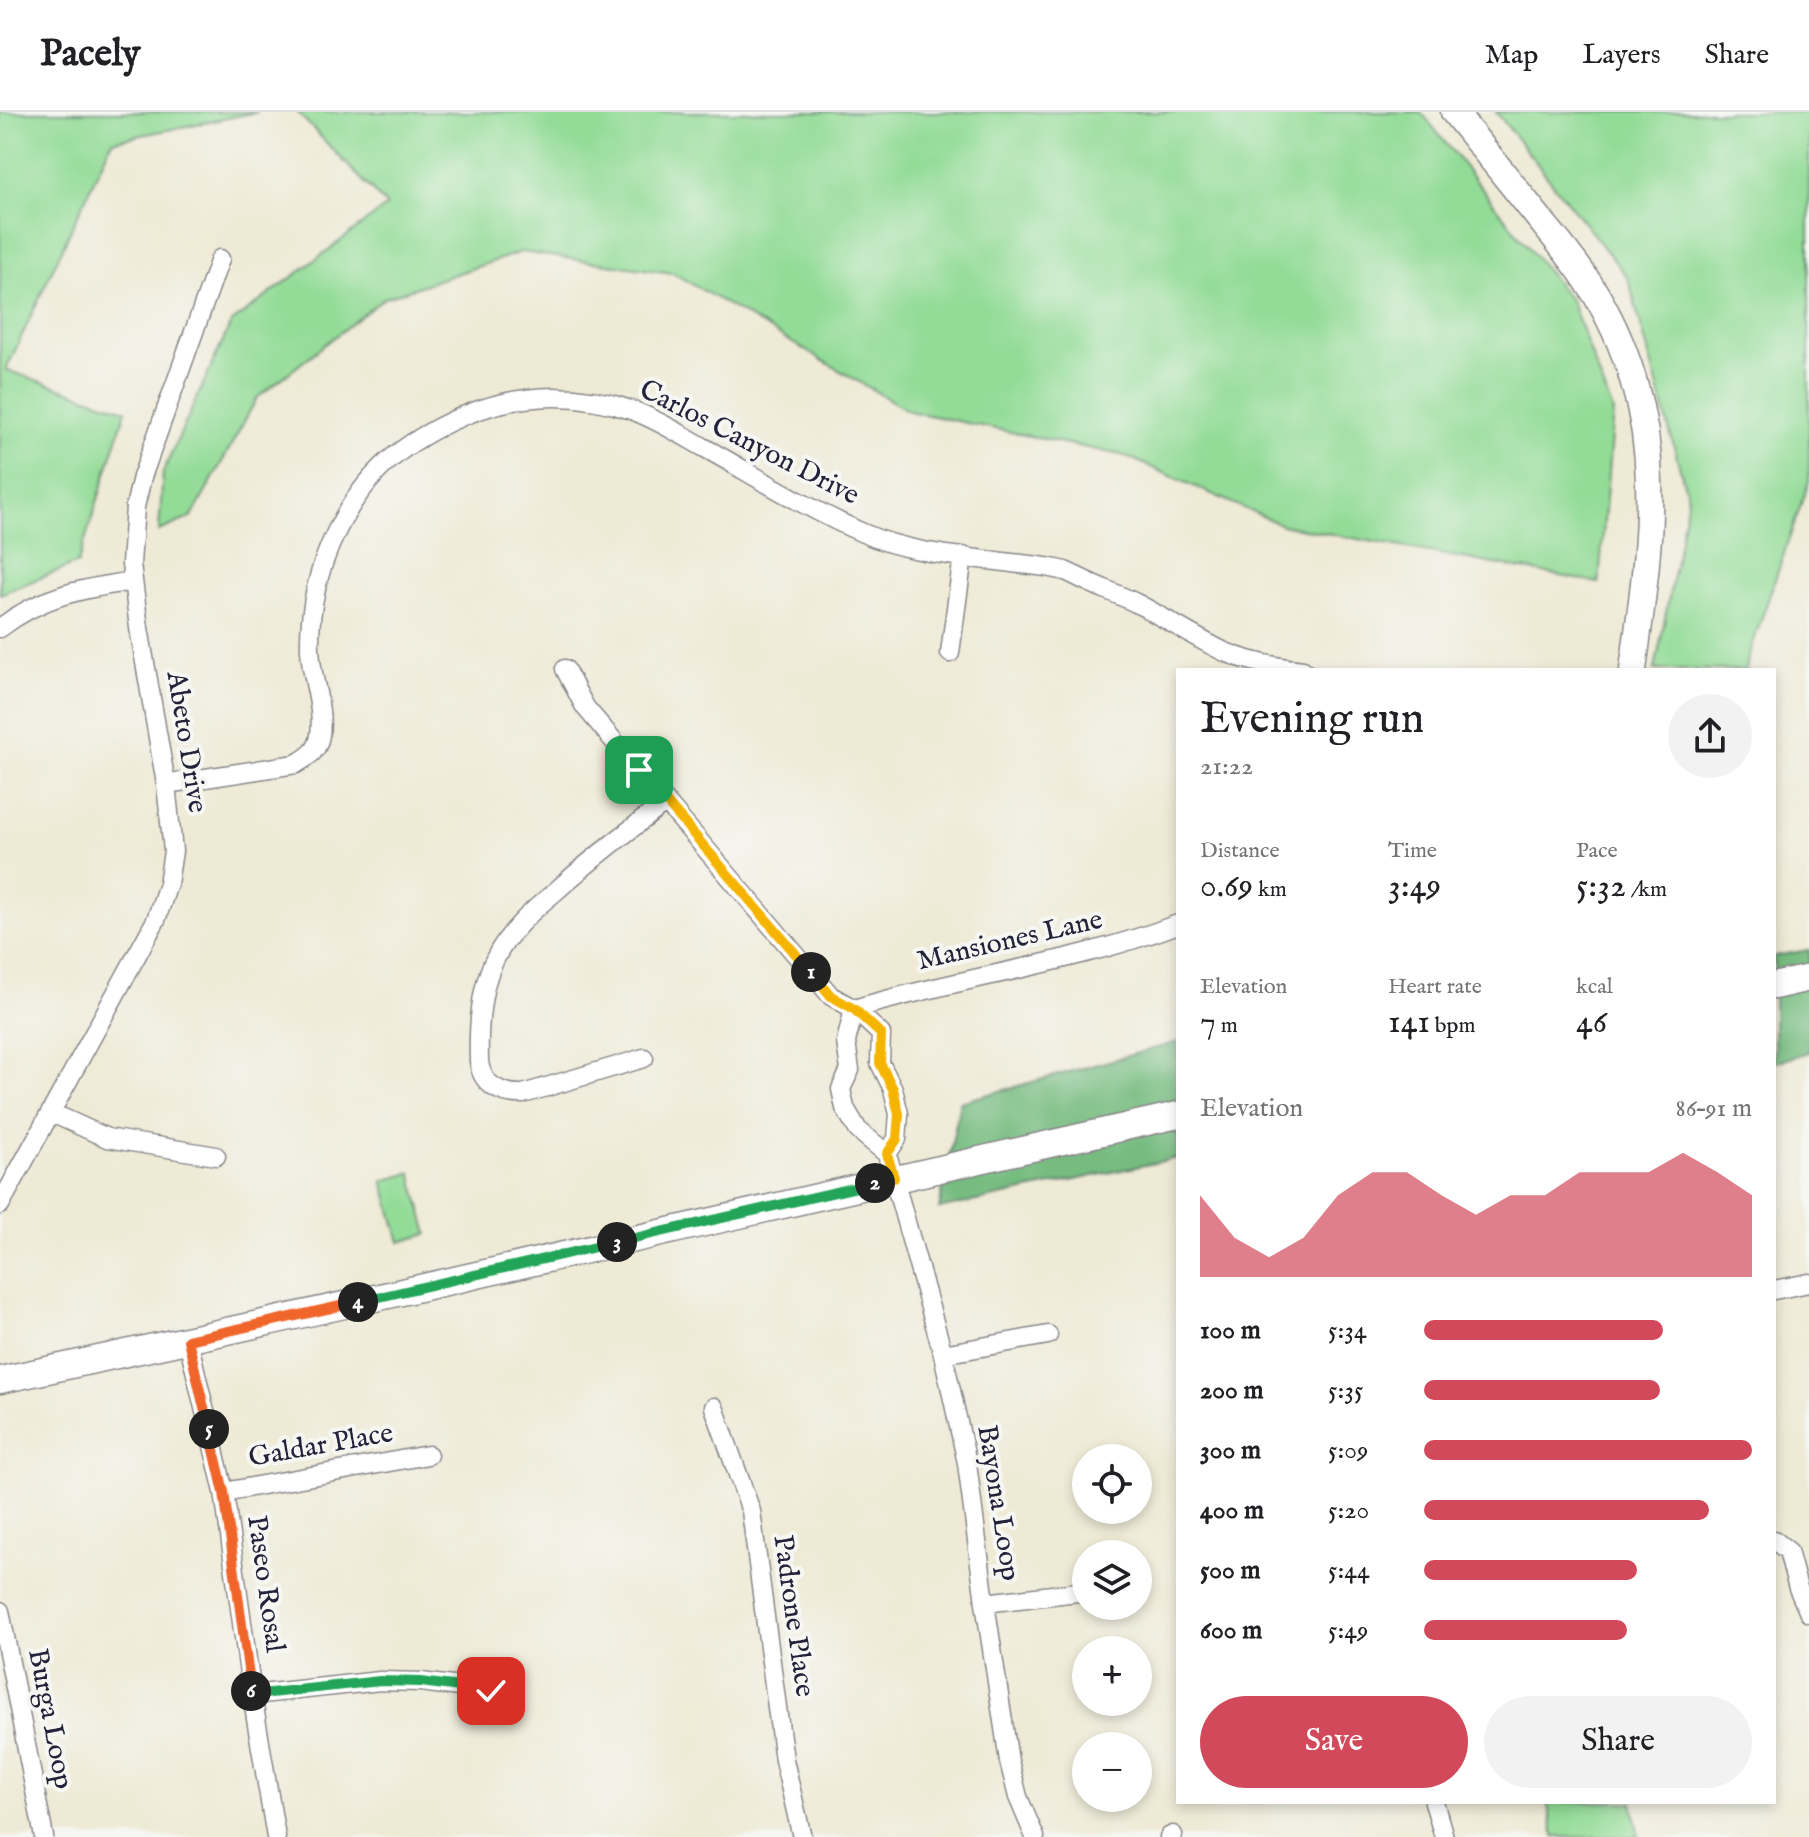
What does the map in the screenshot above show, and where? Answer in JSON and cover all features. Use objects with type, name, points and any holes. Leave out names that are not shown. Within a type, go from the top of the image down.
[{"type":"street","points":[[1454,112],[1578,266],[1605,311],[1632,380],[1642,421],[1649,481],[1644,583],[1633,668]]},
{"type":"street","name":"Abeto Drive","points":[[0,1205],[156,920],[168,884],[173,851],[166,784],[133,581],[134,521],[142,477],[220,259]]},
{"type":"street","name":"Carlos Canyon Drive","points":[[166,784],[296,764],[313,754],[318,746],[321,721],[310,652],[311,612],[316,586],[351,504],[380,470],[410,445],[451,420],[521,399],[570,397],[636,412],[836,521],[886,543],[1064,571],[1137,604],[1225,651],[1250,661],[1291,668]]},
{"type":"street","points":[[950,653],[963,556]]},
{"type":"street","points":[[0,628],[40,603],[62,594],[133,581]]},
{"type":"street","points":[[565,669],[585,707],[831,996],[854,1009],[881,1034],[880,1063],[893,1089],[899,1114],[891,1166]]},
{"type":"street","points":[[644,1058],[513,1095],[496,1089],[483,1077],[478,1032],[489,974],[508,938],[531,912],[577,872],[666,802]]},
{"type":"street","name":"Mansiones Lane","points":[[854,1009],[905,994],[1129,942],[1176,925]]},
{"type":"street","points":[[1776,986],[1809,978]]},
{"type":"street","points":[[854,1009],[846,1042],[850,1070],[841,1089],[845,1108],[858,1130],[891,1166]]},
{"type":"street","points":[[850,1070],[880,1063]]},
{"type":"street","points":[[52,1113],[107,1138],[216,1156]]},
{"type":"street","points":[[0,1380],[188,1340],[891,1166],[1176,1115]]},
{"type":"street","name":"Bayona Loop","points":[[891,1166],[943,1354],[967,1463],[1009,1761],[1018,1797],[1035,1837]]},
{"type":"street","points":[[1776,1290],[1809,1283]]},
{"type":"street","points":[[943,1354],[1048,1335]]},
{"type":"street","name":"Paseo Rosal","points":[[188,1340],[224,1492],[252,1695],[276,1837]]},
{"type":"street","name":"Padrone Place","points":[[714,1407],[751,1511],[784,1760],[802,1837]]},
{"type":"street","name":"Galdar Place","points":[[224,1492],[428,1455]]},
{"type":"street","points":[[1776,1542],[1788,1551],[1809,1613]]},
{"type":"street","points":[[985,1603],[1072,1593]]},
{"type":"street","name":"Burga Loop","points":[[0,1611],[44,1837]]},
{"type":"street","points":[[252,1695],[380,1681],[421,1682],[491,1691]]},
{"type":"street","points":[[1435,1804],[1444,1837]]},
{"type":"green space","points":[[0,112],[258,112],[112,141],[6,370],[126,410],[78,563],[0,594]]},
{"type":"green space","points":[[297,112],[1421,112],[1571,301],[1613,412],[1599,583],[1282,525],[1126,456],[909,411],[673,273],[521,252],[384,298],[257,398],[192,517],[159,531],[163,472],[231,323],[387,206]]},
{"type":"green space","points":[[1496,112],[1809,112],[1809,481],[1746,668],[1655,668],[1688,498],[1628,278]]},
{"type":"green space","points":[[1809,950],[1809,1052],[1776,1062],[1776,956]]},
{"type":"green space","points":[[1176,1043],[1176,1158],[939,1209],[960,1102]]},
{"type":"green space","points":[[411,1173],[428,1234],[400,1242],[383,1181]]},
{"type":"green space","points":[[1547,1804],[1632,1804],[1639,1837],[1555,1837]]},
{"type":"route","points":[[491,1691],[421,1682],[380,1681],[252,1695],[224,1492],[188,1340],[894,1178],[887,1154],[897,1139],[899,1114],[893,1089],[880,1063],[881,1034],[854,1009],[831,996],[639,770]]}]
